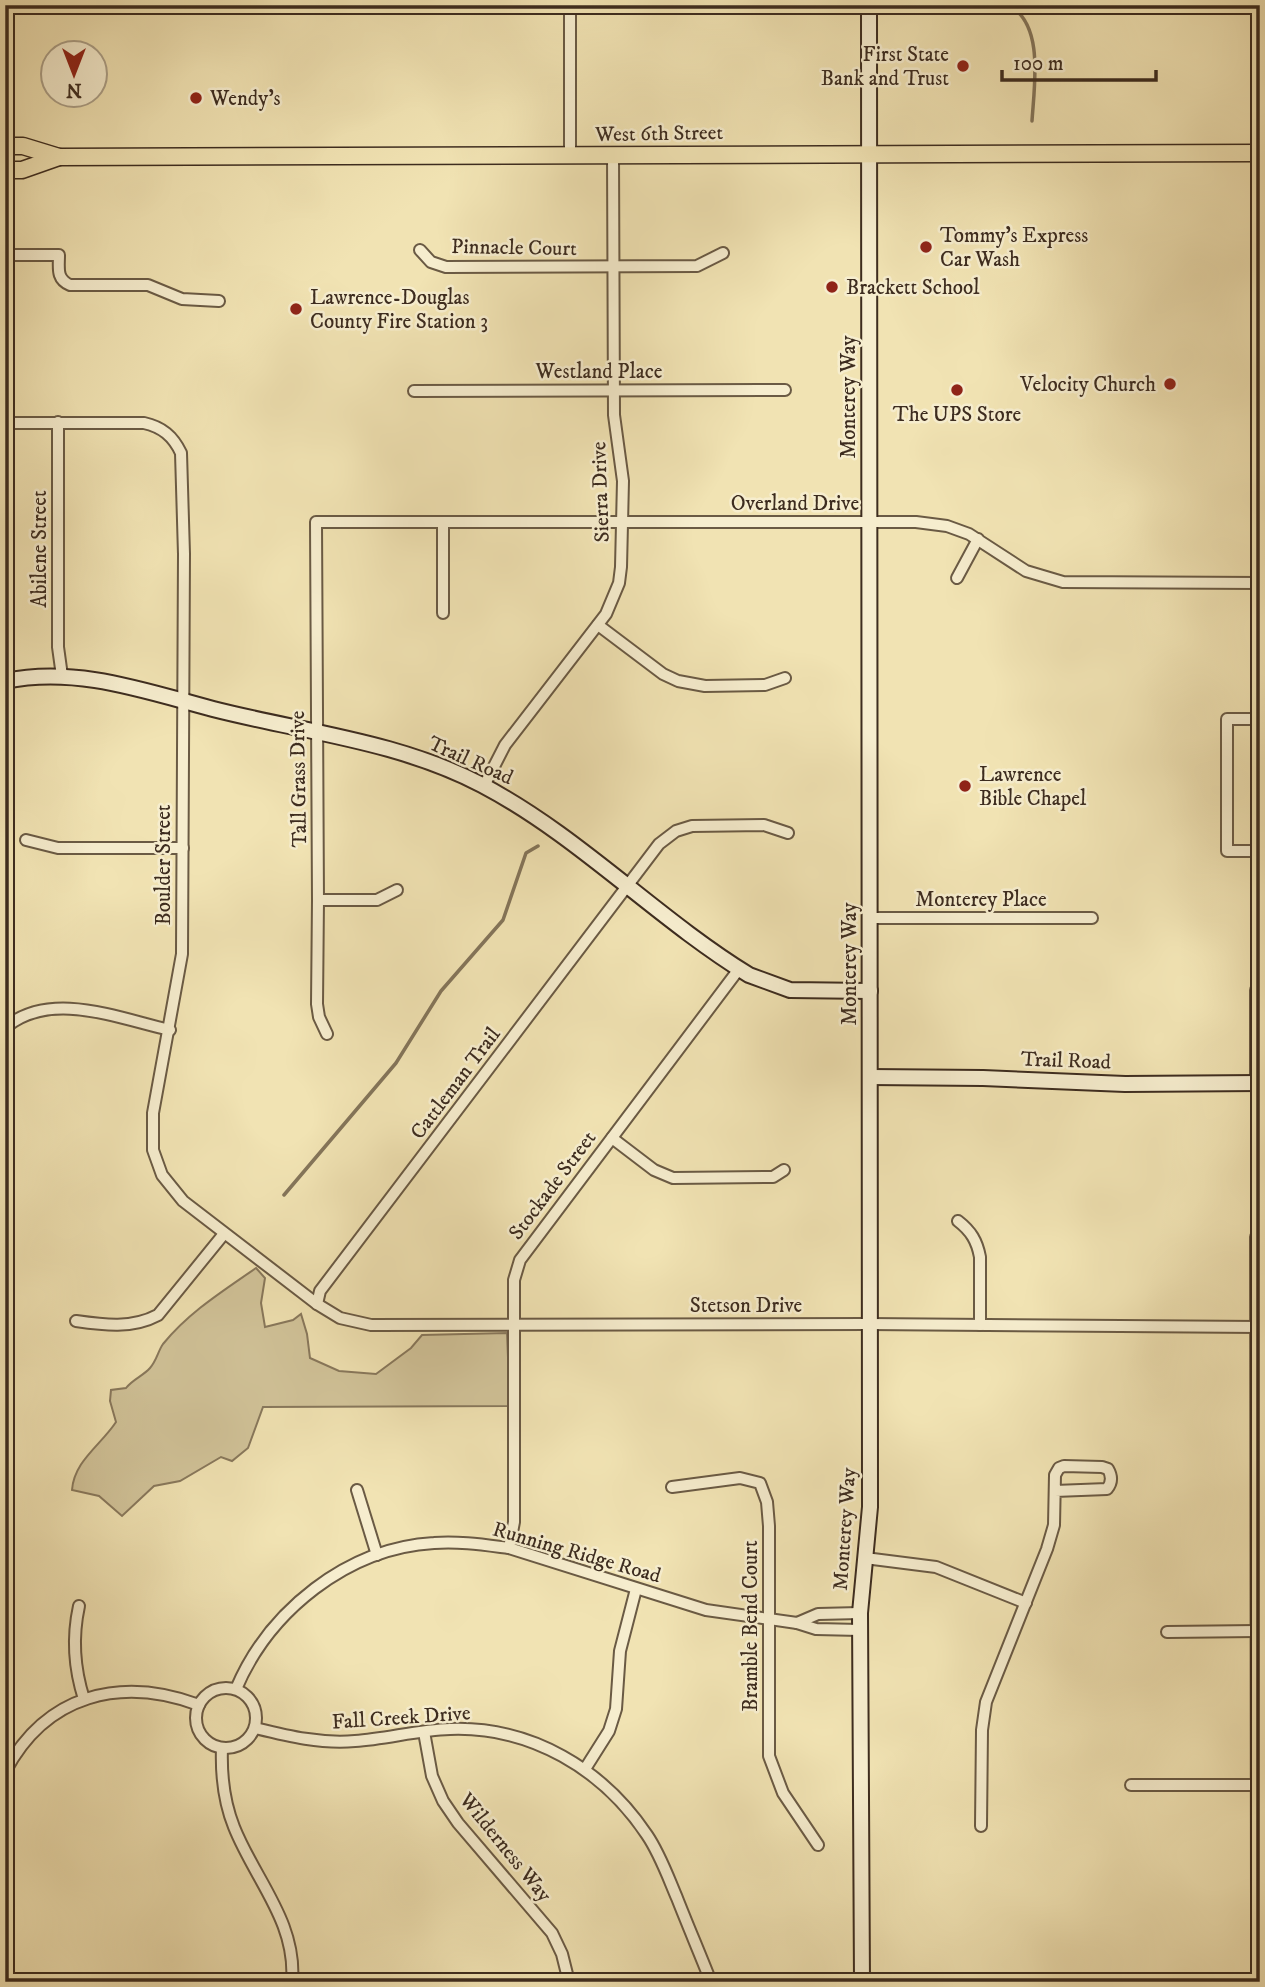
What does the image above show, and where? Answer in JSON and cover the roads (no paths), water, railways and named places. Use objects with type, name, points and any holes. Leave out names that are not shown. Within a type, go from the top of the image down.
[{"type":"main road","name":"West 6th Street","points":[[5,146],[23,146],[59,157],[1260,153]]},
{"type":"main road","name":"West 6th Street","points":[[5,170],[22,170],[59,157]]},
{"type":"street","points":[[569,5],[569,155]]},
{"type":"street","name":"Monterey Way","points":[[862,1982],[860,1613],[870,1507],[869,5]]},
{"type":"street","points":[[1259,5],[1259,58]]},
{"type":"street","name":"Sierra Drive","points":[[484,786],[505,745],[598,625],[614,599],[619,583],[623,481],[613,390],[613,154]]},
{"type":"street","name":"Pinnacle Court","points":[[420,250],[431,262],[446,267],[697,266],[723,253]]},
{"type":"street","points":[[5,255],[59,255],[59,275],[64,283],[70,285],[148,285],[182,299],[219,301]]},
{"type":"street","name":"Westland Place","points":[[414,391],[785,390]]},
{"type":"street","points":[[5,423],[58,422]]},
{"type":"street","name":"Boulder Street","points":[[58,422],[155,425],[176,443],[183,464],[182,954],[153,1113],[152,1139],[156,1160],[172,1189],[253,1257]]},
{"type":"street","name":"Abilene Street","points":[[58,422],[58,647],[62,676]]},
{"type":"street","name":"Overland Drive","points":[[316,522],[933,523],[978,539],[1026,570],[1063,582],[1260,583]]},
{"type":"street","name":"Tall Grass Drive","points":[[316,522],[317,1004],[319,1017],[327,1034]]},
{"type":"street","points":[[443,523],[443,613]]},
{"type":"street","points":[[957,578],[978,539]]},
{"type":"street","points":[[598,625],[663,674],[678,681],[705,686],[765,685],[785,678]]},
{"type":"street","name":"Trail Road","points":[[5,681],[62,676],[91,679],[316,730],[410,756],[452,771],[516,804],[739,969],[764,982],[790,990],[870,991]]},
{"type":"street","points":[[1260,719],[1227,719],[1227,851],[1260,851]]},
{"type":"street","name":"Cattleman Trail","points":[[317,1304],[320,1291],[326,1282],[659,844],[676,831],[687,827],[764,825],[788,833]]},
{"type":"street","points":[[26,840],[58,848],[183,848]]},
{"type":"street","points":[[318,900],[377,900],[397,890]]},
{"type":"street","name":"Monterey Place","points":[[870,918],[1092,918]]},
{"type":"street","name":"Stockade Street","points":[[509,1548],[514,1522],[514,1280],[520,1260],[739,969]]},
{"type":"street","points":[[1256,990],[1258,1083]]},
{"type":"street","points":[[5,1027],[32,1014],[67,1008],[170,1030]]},
{"type":"street","name":"Trail Road","points":[[870,1077],[983,1078],[1125,1084],[1258,1083]]},
{"type":"street","points":[[612,1138],[654,1170],[673,1178],[773,1177],[784,1170]]},
{"type":"street","points":[[958,1221],[966,1227],[978,1246],[980,1325]]},
{"type":"street","points":[[75,1321],[127,1325],[158,1315],[223,1234]]},
{"type":"street","points":[[1256,1237],[1257,1895],[1260,1912]]},
{"type":"street","name":"Stetson Drive","points":[[253,1257],[340,1318],[371,1325],[869,1324],[1258,1327]]},
{"type":"street","points":[[981,1826],[982,1730],[986,1702],[1047,1549],[1054,1525],[1055,1475],[1059,1468],[1064,1466],[1101,1467],[1108,1469],[1111,1474],[1111,1486],[1107,1489],[1055,1490]]},
{"type":"street","name":"Bramble Bend Court","points":[[673,1487],[740,1478],[760,1483],[767,1502],[769,1526],[769,1756],[783,1793],[818,1845]]},
{"type":"street","points":[[357,1490],[377,1555]]},
{"type":"street","name":"Running Ridge Road","points":[[236,1689],[248,1661],[261,1642],[294,1605],[340,1571],[377,1555],[433,1543],[509,1548],[706,1610],[797,1623],[816,1629],[860,1630]]},
{"type":"street","points":[[865,1558],[936,1567],[1026,1604]]},
{"type":"street","points":[[585,1769],[609,1731],[615,1709],[620,1651],[636,1589]]},
{"type":"street","points":[[79,1606],[74,1644],[75,1666],[84,1699]]},
{"type":"street","name":"Running Ridge Road","points":[[797,1623],[817,1614],[860,1613]]},
{"type":"street","points":[[1167,1632],[1257,1631]]},
{"type":"street","points":[[219,1689],[236,1689],[244,1694],[255,1709],[255,1728],[242,1744],[222,1748],[205,1739],[200,1732],[197,1723],[200,1705],[204,1698],[219,1689]]},
{"type":"street","points":[[5,1772],[35,1731],[52,1717],[84,1699],[111,1692],[138,1690],[163,1693],[200,1705]]},
{"type":"street","name":"Fall Creek Drive","points":[[255,1728],[299,1739],[329,1742],[472,1729],[531,1741],[568,1757],[621,1799],[648,1836],[664,1866],[711,1982]]},
{"type":"street","name":"Wilderness Way","points":[[424,1732],[432,1776],[443,1801],[458,1823],[552,1933],[562,1954],[569,1982]]},
{"type":"street","points":[[222,1748],[228,1807],[244,1847],[284,1922],[292,1955],[292,1982]]},
{"type":"street","points":[[1131,1785],[1257,1785]]},
{"type":"waterway","points":[[1008,5],[1020,14],[1028,26],[1032,41],[1035,57],[1032,121]]},
{"type":"waterway","points":[[284,1195],[396,1063],[441,991],[503,920],[526,853],[538,846]]},
{"type":"place","name":"First State Bank and Trust","points":[[963,66]]},
{"type":"place","name":"Wendy's","points":[[196,98]]},
{"type":"place","name":"Tommy's Express Car Wash","points":[[926,247]]},
{"type":"place","name":"Brackett School","points":[[832,287]]},
{"type":"place","name":"Lawrence-Douglas County Fire Station 3","points":[[296,309]]},
{"type":"place","name":"Velocity Church","points":[[1170,384]]},
{"type":"place","name":"The UPS Store","points":[[957,390]]},
{"type":"place","name":"Lawrence Bible Chapel","points":[[965,786]]}]
